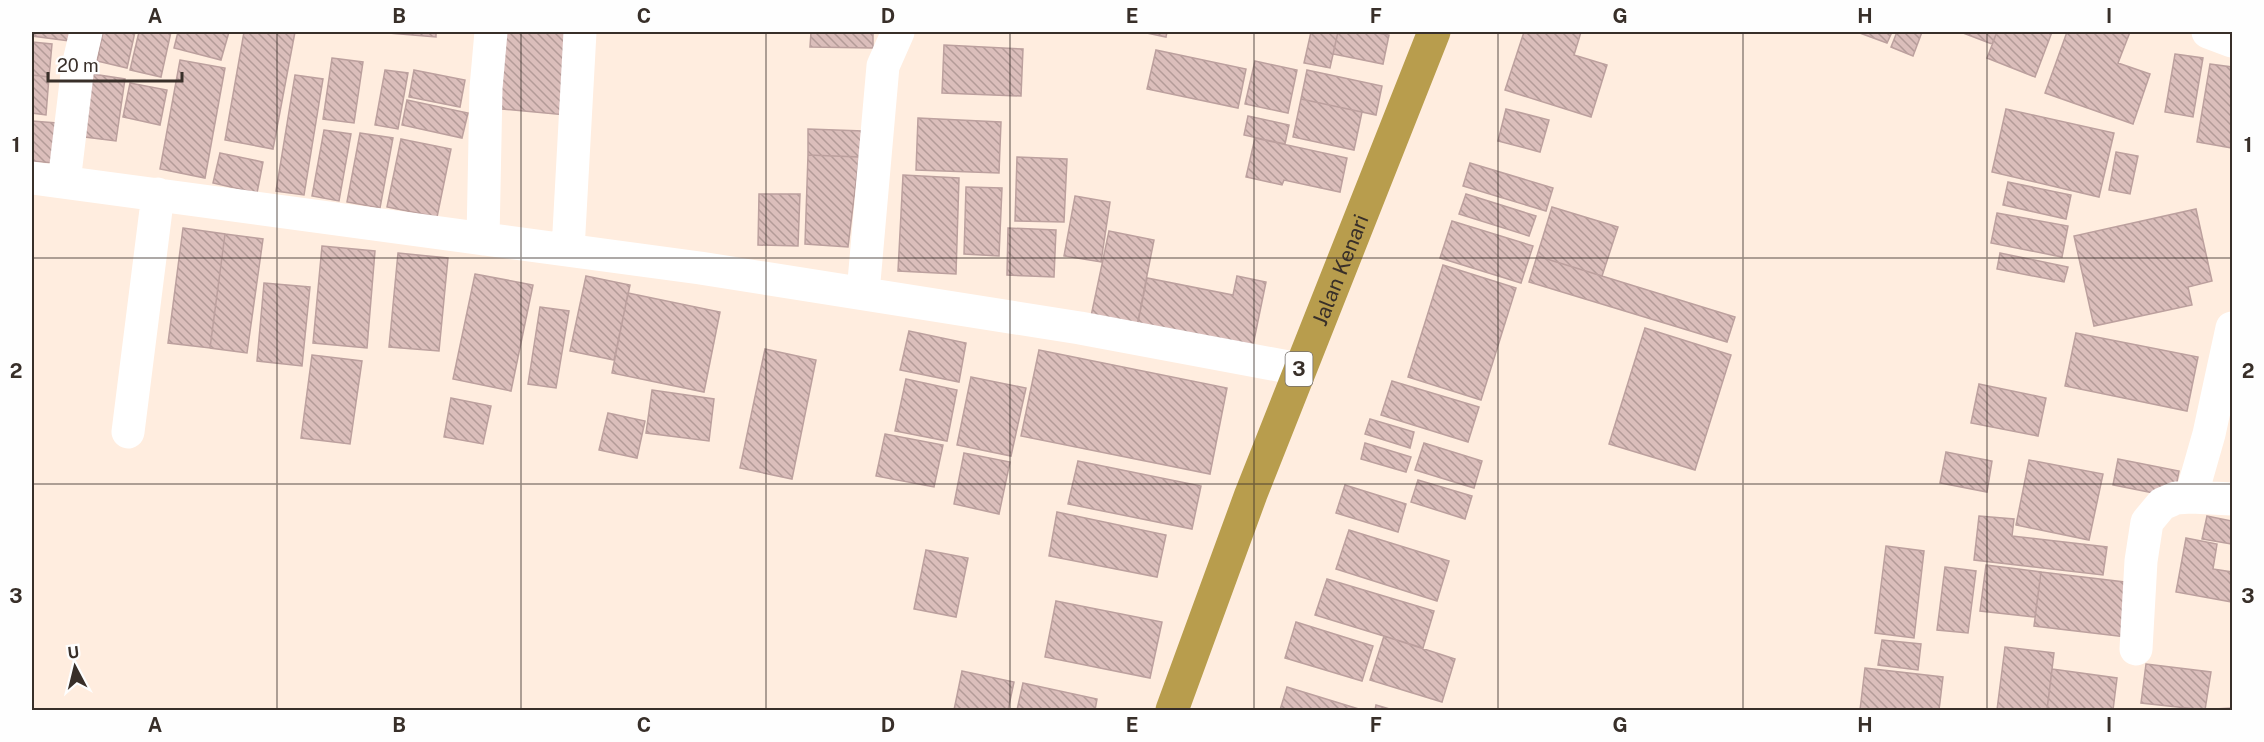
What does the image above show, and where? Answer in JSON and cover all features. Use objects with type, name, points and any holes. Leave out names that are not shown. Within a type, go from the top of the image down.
[{"type":"highway","name":"Jalan Kenari","points":[[1172,711],[1299,369],[1434,32]]},
{"type":"street","points":[[64,182],[78,66],[86,32]]},
{"type":"street","points":[[483,239],[486,88],[491,32]]},
{"type":"street","points":[[568,250],[580,32]]},
{"type":"street","points":[[863,293],[883,66],[898,32]]},
{"type":"street","points":[[2208,32],[2232,41]]},
{"type":"street","points":[[32,178],[700,268],[1080,328],[1299,369]]},
{"type":"street","points":[[128,432],[158,194]]},
{"type":"street","points":[[2191,497],[2209,434],[2232,328]]},
{"type":"street","points":[[2136,649],[2141,561],[2147,522],[2162,504],[2176,498],[2232,499]]},
{"type":"building","points":[[32,32],[70,32],[69,41],[32,36]]},
{"type":"building","points":[[103,32],[135,32],[127,68],[97,61]]},
{"type":"building","points":[[139,32],[171,32],[161,77],[130,70]]},
{"type":"building","points":[[178,32],[229,32],[221,60],[174,48]]},
{"type":"building","points":[[244,32],[295,32],[273,149],[225,140]]},
{"type":"building","points":[[376,32],[436,32],[436,37]]},
{"type":"building","points":[[497,32],[573,32],[566,115],[491,108]]},
{"type":"building","points":[[811,32],[873,32],[873,48],[810,47]]},
{"type":"building","points":[[1142,32],[1167,32],[1166,37]]},
{"type":"building","points":[[1311,32],[1338,32],[1330,68],[1304,63]]},
{"type":"building","points":[[1338,32],[1372,32],[1389,35],[1383,64],[1333,54]]},
{"type":"building","points":[[1524,32],[1581,32],[1574,55],[1607,65],[1591,117],[1505,90]]},
{"type":"building","points":[[1857,32],[1892,32],[1887,43]]},
{"type":"building","points":[[1897,32],[1922,32],[1913,56],[1891,47]]},
{"type":"building","points":[[1963,32],[1997,32],[1992,44]]},
{"type":"building","points":[[1997,32],[2052,32],[2035,77],[1987,58]]},
{"type":"building","points":[[2067,32],[2130,32],[2118,63],[2150,74],[2133,124],[2045,93]]},
{"type":"building","points":[[32,42],[52,44],[49,77],[32,75]]},
{"type":"building","points":[[944,45],[1023,49],[1021,96],[942,93]]},
{"type":"building","points":[[1156,50],[1246,69],[1238,108],[1147,89]]},
{"type":"building","points":[[2175,54],[2203,58],[2193,117],[2165,112]]},
{"type":"building","points":[[332,58],[363,62],[354,123],[323,119]]},
{"type":"building","points":[[180,60],[225,68],[205,178],[160,169]]},
{"type":"building","points":[[1255,61],[1297,70],[1288,113],[1245,104]]},
{"type":"building","points":[[2210,64],[2232,67],[2232,148],[2197,142]]},
{"type":"building","points":[[385,70],[408,73],[398,129],[375,125]]},
{"type":"building","points":[[414,70],[465,80],[460,107],[409,97]]},
{"type":"building","points":[[1307,70],[1382,86],[1376,115],[1301,99]]},
{"type":"building","points":[[86,73],[125,79],[116,141],[77,136]]},
{"type":"building","points":[[32,75],[49,77],[46,115],[32,113]]},
{"type":"building","points":[[295,75],[323,79],[304,195],[276,191]]},
{"type":"building","points":[[130,83],[167,90],[160,125],[123,117]]},
{"type":"building","points":[[1301,99],[1362,112],[1354,150],[1293,137]]},
{"type":"building","points":[[407,100],[468,113],[462,138],[402,125]]},
{"type":"building","points":[[1506,109],[1549,120],[1540,152],[1498,141]]},
{"type":"building","points":[[2006,109],[2114,133],[2099,197],[1992,172]]},
{"type":"building","points":[[1248,116],[1289,125],[1285,144],[1244,135]]},
{"type":"building","points":[[918,118],[1001,122],[999,173],[916,170]]},
{"type":"building","points":[[32,121],[57,123],[54,163],[32,161]]},
{"type":"building","points":[[808,129],[863,131],[862,157],[808,155]]},
{"type":"building","points":[[324,130],[351,134],[339,201],[312,196]]},
{"type":"building","points":[[360,133],[393,138],[380,208],[347,202]]},
{"type":"building","points":[[1255,138],[1347,158],[1340,192],[1284,180],[1282,185],[1246,177]]},
{"type":"building","points":[[401,139],[451,149],[437,217],[387,207]]},
{"type":"building","points":[[2116,152],[2138,156],[2130,194],[2109,190]]},
{"type":"building","points":[[220,153],[263,162],[257,193],[213,183]]},
{"type":"building","points":[[808,155],[859,157],[848,247],[805,244]]},
{"type":"building","points":[[1017,157],[1067,159],[1064,222],[1015,221]]},
{"type":"building","points":[[1470,163],[1553,188],[1546,211],[1463,186]]},
{"type":"building","points":[[903,175],[959,178],[956,274],[898,271]]},
{"type":"building","points":[[2008,182],[2071,195],[2066,219],[2003,205]]},
{"type":"building","points":[[966,187],[1002,188],[999,256],[964,254]]},
{"type":"building","points":[[759,194],[800,194],[798,246],[758,245]]},
{"type":"building","points":[[1466,194],[1536,216],[1529,236],[1459,214]]},
{"type":"building","points":[[1075,196],[1110,202],[1101,262],[1064,256]]},
{"type":"building","points":[[1552,207],[1618,227],[1602,276],[1537,256]]},
{"type":"building","points":[[2196,209],[2212,281],[2188,287],[2192,305],[2094,326],[2074,236]]},
{"type":"building","points":[[1997,213],[2068,226],[2062,257],[1991,243]]},
{"type":"building","points":[[1452,221],[1533,246],[1521,283],[1440,258]]},
{"type":"building","points":[[183,228],[225,234],[210,348],[168,343]]},
{"type":"building","points":[[1008,228],[1056,230],[1054,277],[1007,275]]},
{"type":"building","points":[[1109,231],[1154,240],[1136,331],[1090,321]]},
{"type":"building","points":[[225,234],[263,239],[247,353],[210,348]]},
{"type":"building","points":[[322,246],[375,251],[367,348],[313,343]]},
{"type":"building","points":[[398,253],[448,258],[439,351],[389,347]]},
{"type":"building","points":[[2000,253],[2068,267],[2064,282],[1997,269]]},
{"type":"building","points":[[1537,256],[1735,317],[1727,342],[1529,282]]},
{"type":"building","points":[[1443,265],[1516,288],[1481,400],[1408,377]]},
{"type":"building","points":[[475,274],[533,285],[511,391],[453,379]]},
{"type":"building","points":[[586,276],[630,285],[614,360],[570,351]]},
{"type":"building","points":[[1237,276],[1266,282],[1252,350],[1137,327],[1147,278],[1233,295]]},
{"type":"building","points":[[264,283],[310,287],[302,366],[257,361]]},
{"type":"building","points":[[628,293],[720,312],[704,392],[612,373]]},
{"type":"building","points":[[540,307],[569,311],[556,388],[528,384]]},
{"type":"building","points":[[1645,328],[1731,355],[1695,470],[1609,444]]},
{"type":"building","points":[[909,331],[966,343],[959,382],[900,370]]},
{"type":"building","points":[[2076,333],[2198,357],[2187,411],[2065,386]]},
{"type":"building","points":[[765,349],[816,360],[792,479],[740,468]]},
{"type":"building","points":[[1039,350],[1227,388],[1210,474],[1021,436]]},
{"type":"building","points":[[312,355],[362,361],[350,444],[301,438]]},
{"type":"building","points":[[971,377],[1026,388],[1011,456],[957,445]]},
{"type":"building","points":[[906,379],[957,390],[947,441],[895,431]]},
{"type":"building","points":[[1392,381],[1479,407],[1468,442],[1381,415]]},
{"type":"building","points":[[1979,384],[2046,398],[2038,436],[1971,423]]},
{"type":"building","points":[[652,390],[714,399],[709,441],[646,433]]},
{"type":"building","points":[[451,398],[491,406],[483,444],[444,437]]},
{"type":"building","points":[[608,413],[645,421],[637,458],[599,450]]},
{"type":"building","points":[[1370,419],[1414,432],[1410,448],[1365,434]]},
{"type":"building","points":[[885,434],[943,445],[934,487],[876,476]]},
{"type":"building","points":[[1365,443],[1411,457],[1406,472],[1361,459]]},
{"type":"building","points":[[1424,443],[1482,461],[1474,488],[1415,470]]},
{"type":"building","points":[[1946,452],[1992,461],[1987,492],[1940,483]]},
{"type":"building","points":[[964,453],[1010,462],[999,514],[954,504]]},
{"type":"building","points":[[2118,459],[2179,471],[2174,497],[2113,485]]},
{"type":"building","points":[[2029,460],[2103,474],[2089,540],[2016,525]]},
{"type":"building","points":[[1078,461],[1201,486],[1192,529],[1068,504]]},
{"type":"building","points":[[1418,480],[1472,496],[1465,519],[1411,502]]},
{"type":"building","points":[[1345,485],[1406,504],[1398,532],[1336,513]]},
{"type":"building","points":[[1057,512],[1166,535],[1157,577],[1049,556]]},
{"type":"building","points":[[1979,516],[2014,519],[2012,536],[2107,547],[2103,575],[1974,560]]},
{"type":"building","points":[[2207,516],[2232,521],[2232,544],[2202,539]]},
{"type":"building","points":[[1349,530],[1449,561],[1437,601],[1336,569]]},
{"type":"building","points":[[2186,538],[2217,544],[2213,569],[2232,572],[2232,602],[2176,592]]},
{"type":"building","points":[[1886,546],[1924,551],[1914,638],[1875,633]]},
{"type":"building","points":[[926,550],[968,558],[956,617],[914,609]]},
{"type":"building","points":[[1986,565],[2041,572],[2035,617],[1980,611]]},
{"type":"building","points":[[1945,567],[1976,571],[1968,633],[1937,630]]},
{"type":"building","points":[[2041,572],[2133,583],[2126,637],[2034,626]]},
{"type":"building","points":[[1327,579],[1434,611],[1423,648],[1315,615]]},
{"type":"building","points":[[1056,601],[1162,622],[1150,678],[1045,657]]},
{"type":"building","points":[[1296,622],[1373,646],[1362,681],[1285,658]]},
{"type":"building","points":[[1384,636],[1455,659],[1442,702],[1370,680]]},
{"type":"building","points":[[1882,640],[1921,644],[1918,670],[1878,665]]},
{"type":"building","points":[[2005,647],[2054,653],[2047,710],[1997,710]]},
{"type":"building","points":[[2146,664],[2211,672],[2205,710],[2141,703]]},
{"type":"building","points":[[1865,668],[1943,677],[1939,710],[1860,710]]},
{"type":"building","points":[[2052,669],[2117,678],[2113,710],[2047,710]]},
{"type":"building","points":[[962,671],[1014,682],[1008,710],[954,710]]},
{"type":"building","points":[[1023,683],[1097,699],[1095,710],[1017,710]]},
{"type":"building","points":[[1287,687],[1362,710],[1280,710]]},
{"type":"building","points":[[1376,705],[1393,710],[1375,710]]},
{"type":"building","points":[[2232,708],[2232,710],[2215,710],[2215,709]]}]
